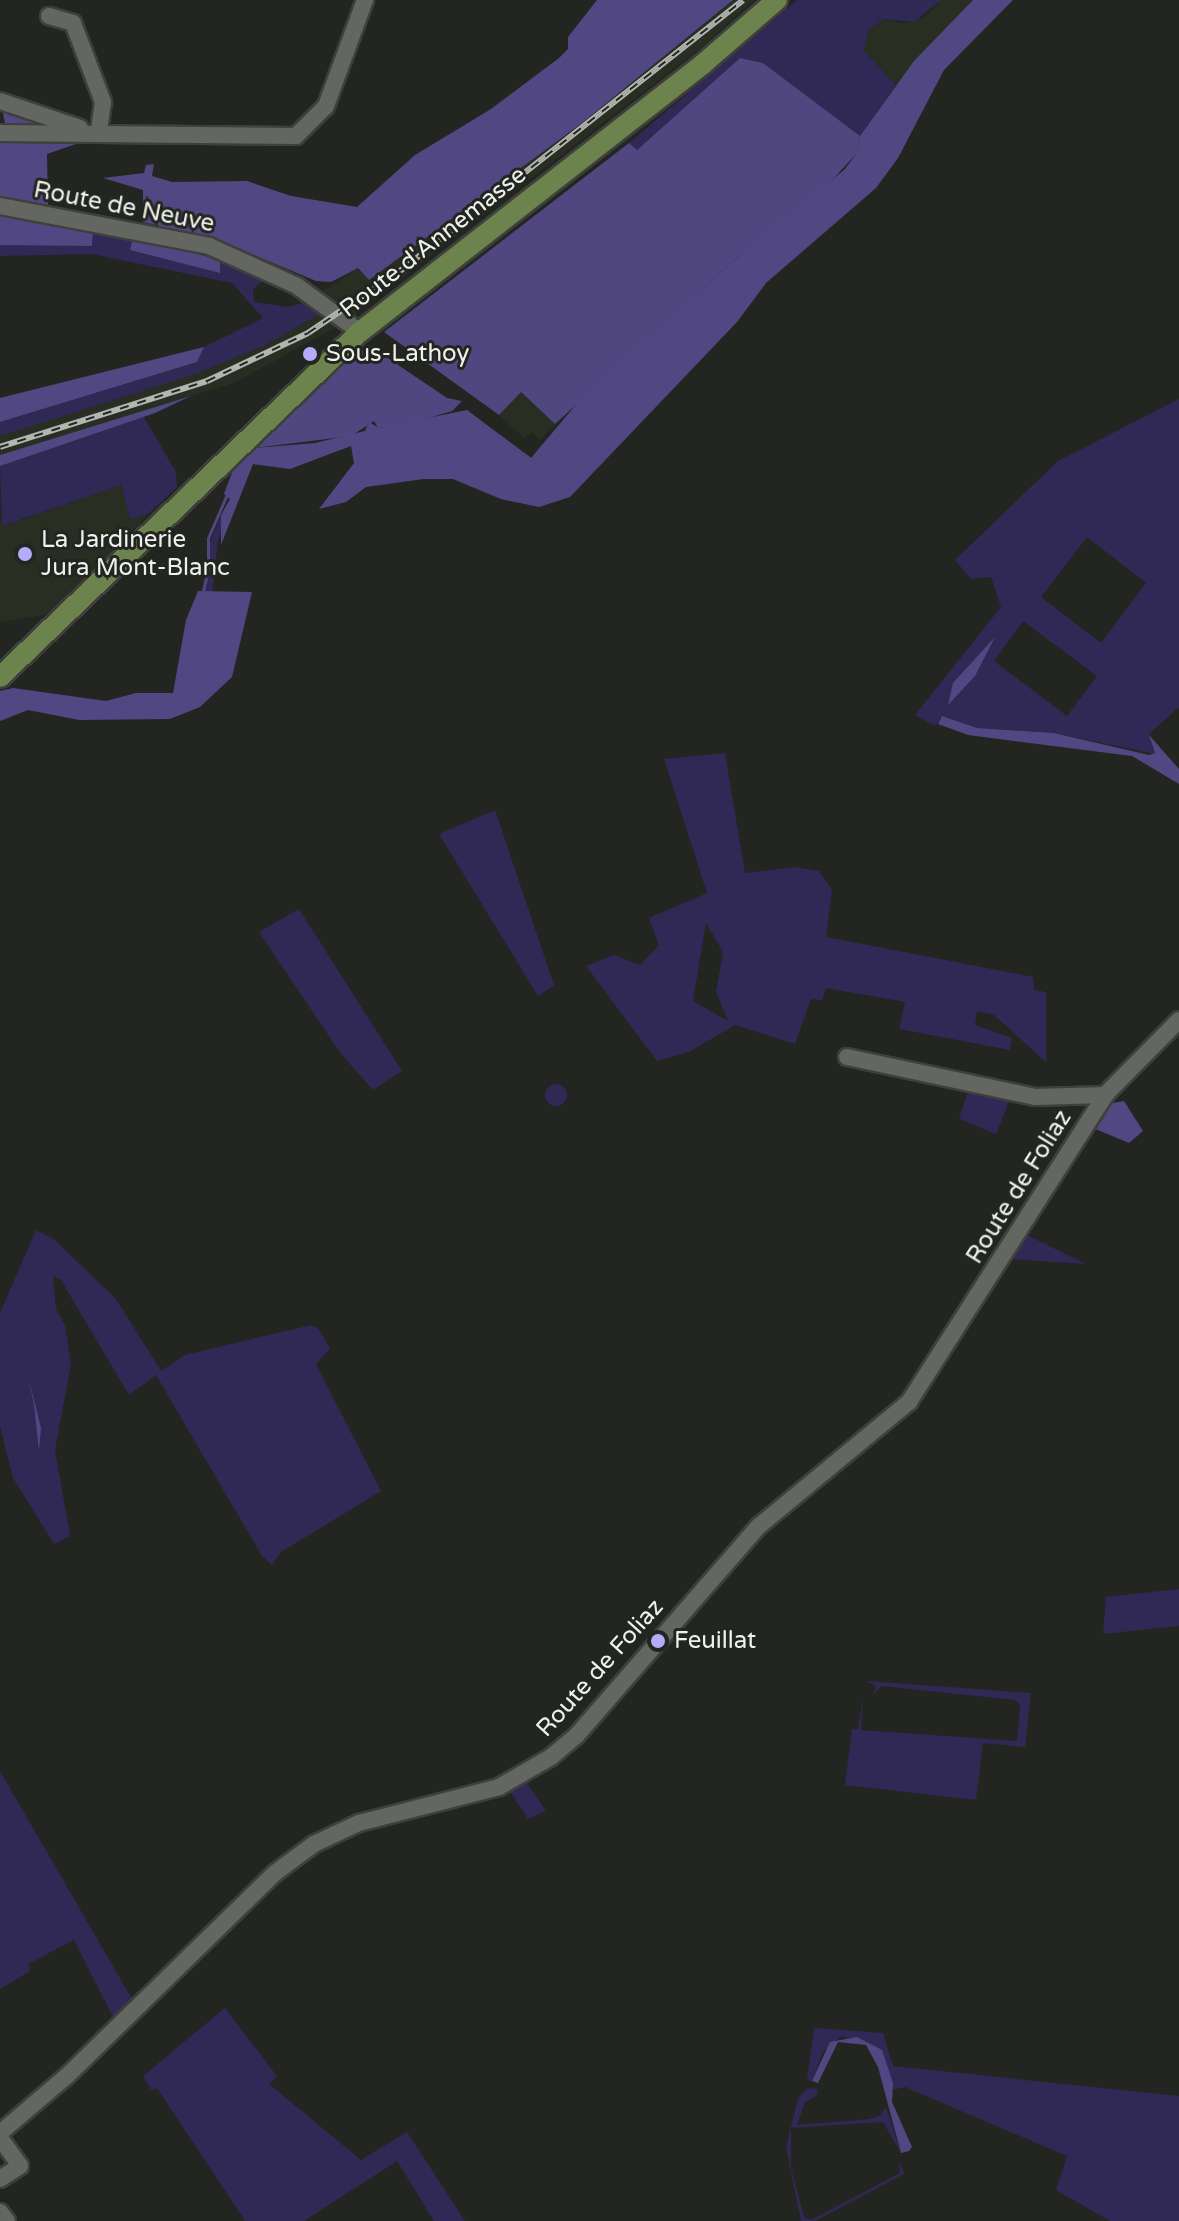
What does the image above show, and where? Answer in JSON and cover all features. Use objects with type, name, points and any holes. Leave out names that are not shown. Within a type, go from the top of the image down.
[{"type":"main road","name":"Route d'Annemasse","points":[[0,677],[360,332],[703,64],[777,0]]},
{"type":"street","points":[[0,133],[92,130],[296,136],[326,106],[363,1]]},
{"type":"street","points":[[49,16],[73,23],[103,102],[92,130]]},
{"type":"street","points":[[0,101],[92,130]]},
{"type":"street","name":"Route de Neuve","points":[[0,206],[209,246],[297,286],[360,332]]},
{"type":"street","name":"Route de Foliaz","points":[[0,2135],[68,2075],[275,1873],[314,1844],[359,1823],[499,1787],[551,1757],[577,1735],[759,1526],[909,1402],[1105,1095],[1179,1020]]},
{"type":"street","points":[[847,1057],[1035,1097],[1105,1095]]},
{"type":"street","points":[[0,2135],[20,2166],[0,2179]]},
{"type":"street","points":[[0,2212],[7,2221]]},
{"type":"shaded area","points":[[597,0],[733,0],[582,123],[369,280],[358,268],[331,282],[316,281],[216,239],[143,222],[143,190],[103,178],[144,173],[146,165],[154,164],[152,176],[172,182],[247,181],[291,196],[357,207],[415,155],[491,109],[559,58],[568,49],[568,37]]},
{"type":"shaded area","points":[[733,0],[754,0],[698,50],[354,315],[323,291],[358,268],[369,279],[582,123]]},
{"type":"shaded area","points":[[797,0],[941,0],[914,22],[884,19],[869,29],[864,51],[896,85],[860,136],[763,63],[740,58],[637,150],[629,143]]},
{"type":"shaded area","points":[[941,0],[973,0],[896,85],[864,51],[869,29],[884,19],[904,23],[925,18]]},
{"type":"shaded area","points":[[973,0],[1013,0],[944,70],[898,158],[876,188],[766,283],[737,322],[570,497],[539,507],[501,499],[453,479],[424,479],[366,487],[346,502],[319,509],[354,463],[351,446],[290,469],[253,464],[221,545],[221,515],[230,499],[224,494],[236,462],[253,448],[315,443],[365,431],[369,422],[379,428],[467,410],[531,458],[579,401],[738,257],[844,170],[857,153],[860,136],[914,61]]},
{"type":"shaded area","points":[[740,58],[763,63],[860,136],[857,153],[824,189],[738,257],[555,424],[521,392],[499,415],[384,332],[629,143],[637,150]]},
{"type":"shaded area","points":[[2,109],[43,120],[43,125],[5,123]]},
{"type":"shaded area","points":[[102,135],[47,154],[48,205],[0,197],[0,142]]},
{"type":"shaded area","points":[[0,215],[93,230],[92,246],[0,245]]},
{"type":"shaded area","points":[[93,230],[133,237],[130,250],[219,272],[220,260],[265,279],[253,289],[254,302],[288,307],[309,301],[325,311],[264,346],[193,375],[0,436],[0,422],[197,362],[204,347],[263,318],[232,283],[92,254],[0,256],[0,245],[10,243],[92,246]]},
{"type":"shaded area","points":[[133,237],[220,260],[220,273],[130,250]]},
{"type":"shaded area","points":[[325,311],[342,324],[234,383],[0,455],[0,436],[193,375],[264,346]]},
{"type":"shaded area","points":[[370,346],[447,398],[462,401],[452,411],[409,424],[378,428],[374,421],[351,436],[253,448],[351,357]]},
{"type":"shaded area","points":[[204,347],[197,362],[0,422],[0,398]]},
{"type":"shaded area","points":[[520,392],[555,424],[540,440],[531,432],[525,439],[499,415]]},
{"type":"shaded area","points":[[191,396],[144,417],[176,472],[177,487],[148,514],[130,519],[121,485],[2,526],[0,466],[10,459]]},
{"type":"shaded area","points":[[191,396],[155,413],[0,466],[0,455]]},
{"type":"shaded area","points":[[1179,399],[1179,707],[1149,734],[1155,754],[1054,733],[978,728],[942,716],[935,726],[915,715],[1001,607],[991,577],[971,579],[955,560],[1058,461]],"holes":[[[1087,537],[1146,583],[1101,643],[1041,597]],[[1023,621],[1097,676],[1067,716],[994,661]]]},
{"type":"shaded area","points":[[121,485],[130,519],[148,514],[52,614],[0,622],[0,518],[3,526]]},
{"type":"shaded area","points":[[221,515],[225,522],[218,540],[212,594],[203,592],[210,573],[209,545]]},
{"type":"shaded area","points":[[198,591],[252,592],[232,677],[200,707],[170,719],[79,720],[28,710],[0,721],[0,691],[13,688],[106,701],[136,693],[173,693],[186,620]]},
{"type":"shaded area","points":[[995,637],[975,676],[948,705],[953,683]]},
{"type":"shaded area","points":[[942,716],[977,728],[1054,733],[1149,755],[1155,753],[1149,735],[1179,769],[1179,784],[1132,756],[968,735],[938,724]]},
{"type":"shaded area","points":[[725,753],[745,873],[794,867],[819,871],[832,890],[826,937],[1033,977],[1034,990],[1046,992],[1046,1062],[994,1015],[977,1011],[975,1025],[1012,1038],[1010,1050],[899,1029],[905,1002],[826,988],[822,1000],[811,999],[795,1044],[735,1025],[689,1052],[657,1061],[586,966],[614,955],[640,965],[659,945],[649,918],[707,893],[664,759]],"holes":[[[706,923],[723,952],[716,992],[728,1021],[693,1001]]]},
{"type":"shaded area","points":[[495,810],[554,985],[538,996],[439,834]]},
{"type":"shaded area","points":[[299,909],[402,1071],[373,1090],[341,1054],[259,932]]},
{"type":"shaded area","points":[[556,1084],[564,1087],[567,1095],[564,1103],[556,1106],[548,1103],[545,1095],[548,1087]]},
{"type":"shaded area","points":[[970,1085],[1012,1095],[996,1134],[959,1119]]},
{"type":"shaded area","points":[[1124,1101],[1143,1131],[1129,1143],[1093,1128],[1107,1104]]},
{"type":"shaded area","points":[[36,1230],[55,1240],[116,1299],[161,1371],[185,1355],[311,1325],[319,1329],[330,1349],[316,1364],[381,1491],[281,1552],[272,1565],[262,1556],[156,1375],[129,1395],[61,1280],[53,1276],[56,1309],[65,1325],[71,1364],[55,1450],[70,1536],[54,1544],[13,1478],[0,1426],[0,1313]]},
{"type":"shaded area","points":[[1025,1234],[1086,1264],[1010,1259]]},
{"type":"shaded area","points":[[29,1380],[41,1428],[39,1451],[34,1405]]},
{"type":"shaded area","points":[[1179,1589],[1179,1626],[1103,1634],[1106,1597]]},
{"type":"shaded area","points":[[866,1681],[1031,1693],[1025,1747],[983,1743],[976,1800],[845,1785],[852,1729],[858,1729],[863,1697],[861,1730],[1017,1741],[1020,1705],[1015,1700],[881,1686],[873,1695],[876,1686]]},
{"type":"shaded area","points":[[0,1771],[132,1999],[114,2019],[74,1940],[28,1964],[30,1971],[0,1989]]},
{"type":"shaded area","points":[[527,1783],[546,1811],[528,1819],[510,1791]]},
{"type":"shaded area","points":[[225,2008],[277,2076],[269,2084],[361,2160],[407,2132],[465,2221],[434,2221],[397,2161],[304,2221],[245,2221],[157,2088],[151,2090],[143,2076]]},
{"type":"shaded area","points":[[814,2028],[883,2033],[893,2066],[1179,2096],[1179,2221],[1110,2221],[1056,2190],[1067,2156],[905,2087],[892,2090],[882,2050],[842,2036],[823,2052],[812,2081],[807,2080]]},
{"type":"shaded area","points":[[857,2037],[882,2050],[893,2083],[892,2102],[912,2147],[909,2151],[901,2153],[878,2067],[866,2045],[838,2042],[818,2083],[812,2081],[830,2042]]},
{"type":"shaded area","points":[[808,2088],[818,2089],[816,2096],[805,2102],[797,2125],[870,2119],[880,2116],[886,2107],[901,2153],[883,2122],[791,2128],[791,2168],[804,2217],[811,2220],[900,2173],[899,2160],[904,2174],[815,2221],[801,2221],[786,2148],[798,2098]]},
{"type":"waterway","points":[[248,453],[299,450],[464,418],[478,421],[533,461],[602,388],[649,351],[663,348],[691,322],[721,307],[735,274],[784,247],[840,186],[865,169],[885,116],[938,45],[964,20],[997,0]]},
{"type":"waterway","points":[[0,693],[106,706],[132,699],[178,700],[208,569],[208,538],[243,457]]},
{"type":"railway","points":[[0,447],[207,381],[308,333],[404,268],[743,0]]},
{"type":"place","name":"Sous-Lathoy","points":[[310,354]]},
{"type":"place","name":"La Jardinerie Jura Mont-Blanc","points":[[25,554]]},
{"type":"place","name":"Feuillat","points":[[658,1641]]}]
